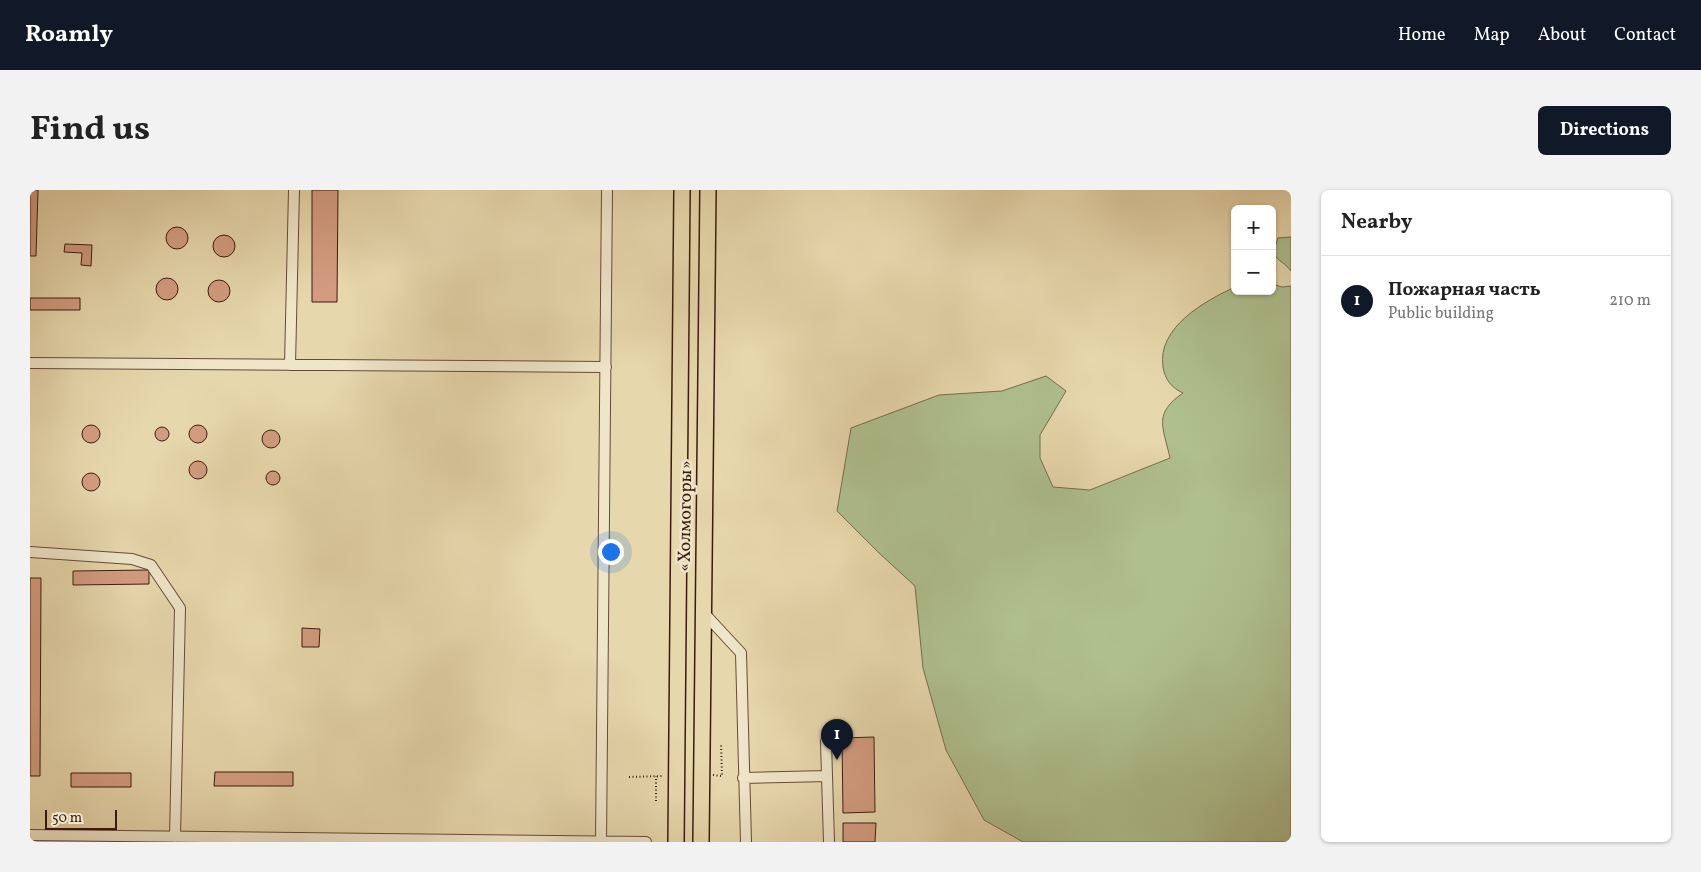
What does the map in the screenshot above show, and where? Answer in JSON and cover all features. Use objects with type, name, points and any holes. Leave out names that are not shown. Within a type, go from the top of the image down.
[{"type":"highway","name":"«Холмогоры»","points":[[676,842],[682,190]]},
{"type":"highway","name":"«Холмогоры»","points":[[701,842],[708,190]]},
{"type":"highway","points":[[679,612],[703,612]]},
{"type":"lane","points":[[290,365],[294,190]]},
{"type":"lane","points":[[601,842],[607,190]]},
{"type":"lane","points":[[30,363],[606,367]]},
{"type":"lane","points":[[30,552],[132,558],[151,565],[180,608],[175,837]]},
{"type":"lane","points":[[703,612],[741,653],[746,842]]},
{"type":"lane","points":[[826,741],[829,842]]},
{"type":"lane","points":[[744,778],[827,776]]},
{"type":"lane","points":[[30,836],[646,842]]},
{"type":"path","points":[[656,776],[656,801]]},
{"type":"green space","points":[[1291,237],[1291,271],[1276,256],[1278,238]]},
{"type":"green space","points":[[1276,285],[1291,286],[1291,842],[1023,842],[984,820],[946,750],[923,668],[915,586],[837,511],[851,428],[939,395],[1002,391],[1046,376],[1066,391],[1040,435],[1040,458],[1053,487],[1090,490],[1170,458],[1163,429],[1164,414],[1167,408],[1183,393],[1172,386],[1165,376],[1163,353],[1175,328],[1197,308],[1231,289],[1231,295],[1276,295]]},
{"type":"building","points":[[30,190],[38,190],[36,256],[30,256]]},
{"type":"building","points":[[312,190],[338,190],[337,302],[312,302]]},
{"type":"building","points":[[177,227],[185,230],[188,238],[185,246],[177,249],[169,246],[166,238],[169,230]]},
{"type":"building","points":[[224,235],[232,238],[235,246],[232,254],[224,257],[216,254],[213,246],[216,238]]},
{"type":"building","points":[[65,244],[92,245],[91,266],[81,265],[82,253],[64,252]]},
{"type":"building","points":[[167,278],[175,281],[178,289],[175,297],[167,300],[159,297],[156,289],[159,281]]},
{"type":"building","points":[[219,280],[227,283],[230,291],[227,299],[219,302],[211,299],[208,291],[211,283]]},
{"type":"building","points":[[30,298],[80,298],[80,310],[30,310]]},
{"type":"building","points":[[91,425],[97,428],[100,434],[97,440],[91,443],[85,440],[82,434],[85,428]]},
{"type":"building","points":[[198,425],[204,428],[207,434],[204,440],[198,443],[192,440],[189,434],[192,428]]},
{"type":"building","points":[[159,427],[165,427],[169,434],[165,441],[159,441],[155,437],[155,431]]},
{"type":"building","points":[[271,430],[277,433],[280,439],[277,445],[271,448],[265,445],[262,439],[265,433]]},
{"type":"building","points":[[198,461],[204,464],[207,470],[204,476],[198,479],[192,476],[189,470],[192,464]]},
{"type":"building","points":[[270,471],[276,471],[280,478],[276,485],[270,485],[266,481],[266,475]]},
{"type":"building","points":[[91,473],[97,476],[100,482],[97,488],[91,491],[85,488],[82,482],[85,476]]},
{"type":"building","points":[[149,570],[149,584],[73,585],[73,571]]},
{"type":"building","points":[[30,578],[41,578],[40,776],[30,776]]},
{"type":"building","points":[[302,628],[320,629],[319,647],[302,647]]},
{"type":"building","points":[[874,737],[875,812],[843,813],[842,738]]},
{"type":"building","points":[[215,772],[293,772],[293,786],[214,786]]},
{"type":"building","points":[[71,773],[131,773],[131,787],[71,787]]},
{"type":"building","points":[[843,823],[876,823],[875,842],[843,842]]},
{"type":"place","name":"Пожарная часть","points":[[837,760]]}]
